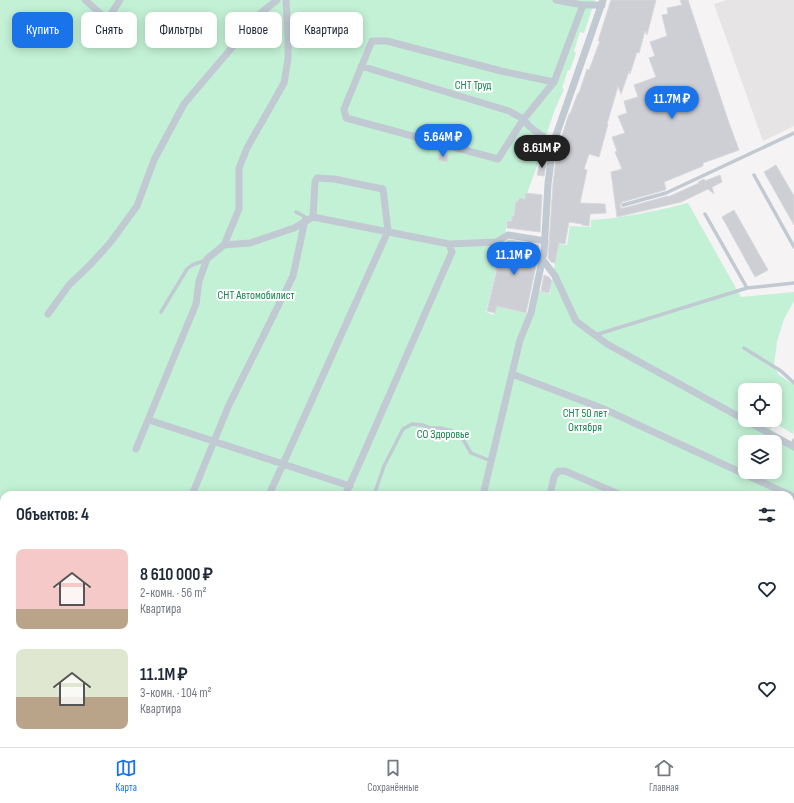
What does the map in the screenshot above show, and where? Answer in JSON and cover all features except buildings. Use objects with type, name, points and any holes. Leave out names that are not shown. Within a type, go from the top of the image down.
[{"type":"street","points":[[85,0],[102,15],[109,17],[120,0]]},
{"type":"street","points":[[48,314],[69,285],[110,243],[137,206],[154,160],[184,104],[262,12],[277,0]]},
{"type":"street","points":[[136,450],[196,304],[200,281],[207,260],[224,245],[239,209],[239,168],[247,148],[284,83],[288,51],[286,0]]},
{"type":"street","points":[[484,491],[520,340],[531,313],[542,260],[545,241],[548,184],[553,144],[602,3],[583,5],[556,0]]},
{"type":"street","points":[[554,82],[501,71],[387,41],[372,41],[344,109],[346,118],[498,159],[524,119],[554,82],[583,5]]},
{"type":"street","points":[[361,66],[509,111],[524,119],[530,127],[553,144]]},
{"type":"street","points":[[194,491],[228,407],[293,276],[309,218],[317,178],[334,179],[383,189],[388,231],[271,491]]},
{"type":"street","points":[[224,245],[250,243],[294,228],[309,218],[388,231],[449,244],[496,242],[508,235],[545,241]]},
{"type":"street","points":[[347,491],[452,252],[449,244]]},
{"type":"street","points":[[542,260],[555,276],[576,321],[594,335],[607,344],[793,444]]},
{"type":"street","points":[[512,374],[604,409],[781,491]]},
{"type":"street","points":[[149,420],[350,486]]},
{"type":"street","points":[[551,491],[554,477],[558,471],[565,471],[612,491]]},
{"type":"lane","points":[[623,205],[666,193],[794,132]]},
{"type":"lane","points":[[754,175],[794,247]]},
{"type":"lane","points":[[296,212],[309,218]]},
{"type":"lane","points":[[705,214],[747,288]]},
{"type":"lane","points":[[161,312],[187,269],[192,265],[207,260]]},
{"type":"lane","points":[[594,335],[747,288],[794,283]]},
{"type":"lane","points":[[744,348],[781,371],[794,383]]},
{"type":"lane","points":[[375,491],[384,466],[403,429],[412,424],[453,431],[460,436],[471,453],[491,461]]},
{"type":"shaded area","points":[[727,0],[794,0],[794,126],[763,141],[714,4]]},
{"type":"green space","points":[[0,0],[595,0],[584,33],[580,32],[574,51],[576,53],[570,70],[568,70],[562,88],[564,89],[555,109],[545,139],[546,141],[525,199],[518,198],[518,201],[516,201],[514,215],[512,215],[512,220],[507,220],[504,245],[496,244],[495,252],[497,253],[494,268],[496,270],[486,312],[494,315],[497,306],[528,314],[534,289],[550,294],[558,244],[567,245],[570,226],[591,227],[591,220],[640,214],[688,203],[741,297],[794,292],[794,301],[784,319],[777,342],[774,365],[778,374],[794,385],[793,434],[782,427],[782,383],[738,383],[738,427],[772,427],[770,430],[779,435],[738,435],[738,479],[782,479],[782,436],[794,443],[794,491],[0,491]]},
{"type":"park label","name":"СНТ Труд","points":[[473,85]]},
{"type":"park label","name":"СНТ Автомобилист","points":[[256,295]]},
{"type":"park label","name":"СНТ 50 лет Октября","points":[[585,420]]},
{"type":"park label","name":"СО Здоровье","points":[[443,434]]}]
